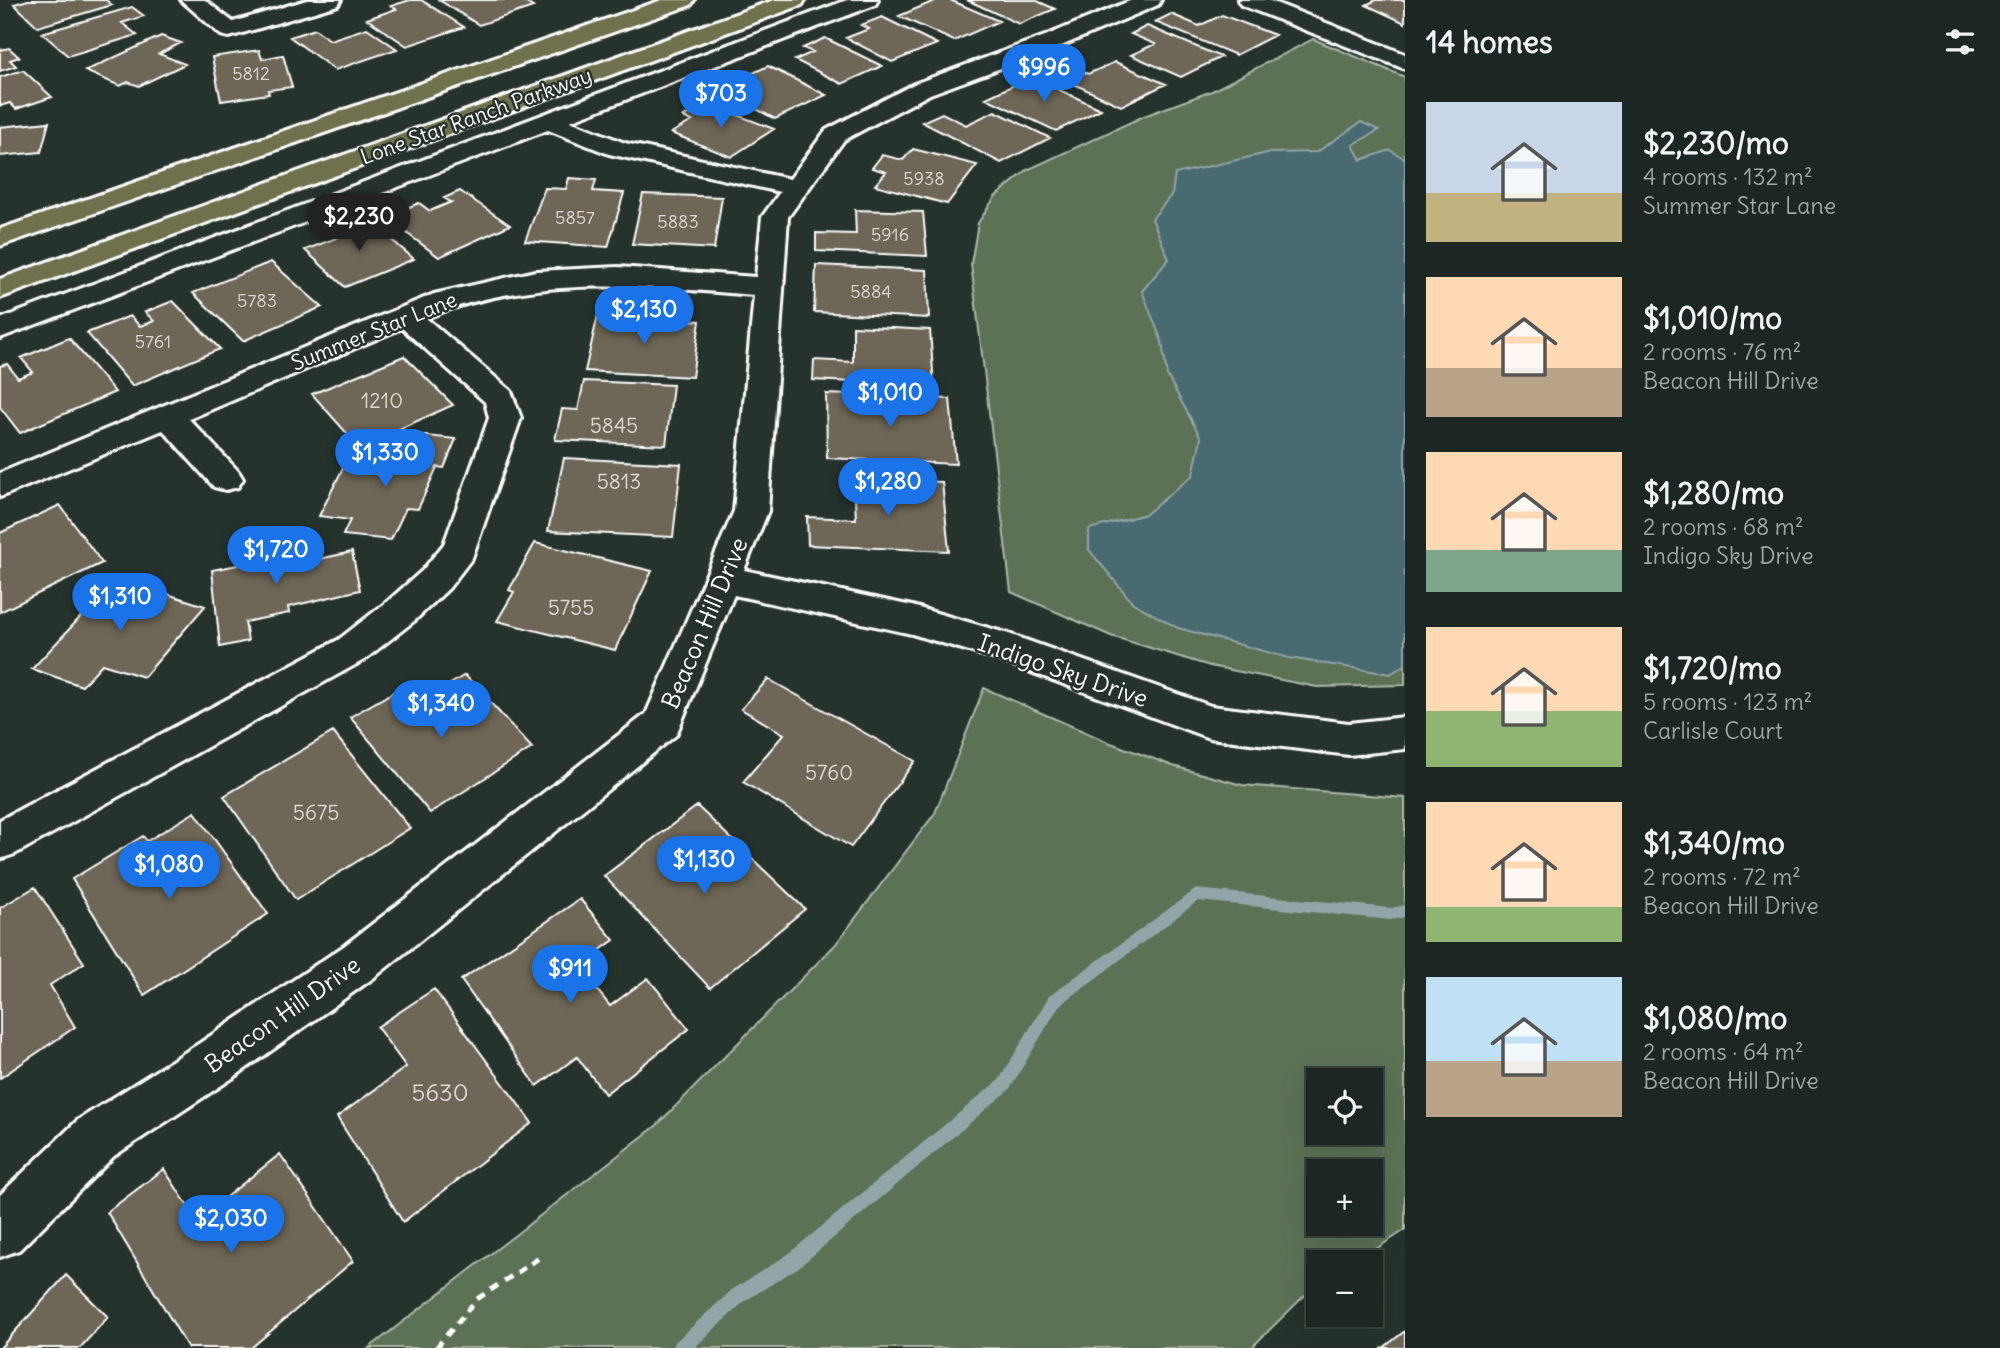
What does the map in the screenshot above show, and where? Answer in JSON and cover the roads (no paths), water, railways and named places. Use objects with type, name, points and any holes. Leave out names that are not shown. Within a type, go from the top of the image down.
[{"type":"main road","name":"Lone Star Ranch Parkway","points":[[0,238],[683,0]]},
{"type":"main road","name":"Lone Star Ranch Parkway","points":[[0,289],[794,0]]},
{"type":"street","points":[[192,0],[229,30],[330,0]]},
{"type":"street","points":[[0,329],[867,0]]},
{"type":"street","name":"Beacon Hill Drive","points":[[0,1231],[96,1138],[217,1060],[360,961],[662,724],[751,511],[775,216],[835,135],[922,89],[1053,41],[1102,10],[1150,0]]},
{"type":"street","points":[[1249,0],[1405,62]]},
{"type":"street","points":[[548,121],[618,149],[796,188]]},
{"type":"street","name":"Summer Star Lane","points":[[0,486],[444,300],[536,279],[618,276],[769,287]]},
{"type":"street","points":[[0,841],[351,650],[436,579],[460,549],[505,418],[500,398],[406,316]]},
{"type":"street","points":[[168,415],[226,479]]},
{"type":"street","name":"Indigo Sky Drive","points":[[723,579],[912,620],[992,643],[1209,722],[1349,739],[1405,733]]},
{"type":"water","points":[[1361,122],[1379,130],[1353,145],[1361,160],[1390,150],[1405,159],[1405,665],[1390,674],[1289,658],[1178,628],[1133,603],[1089,550],[1089,529],[1146,514],[1193,475],[1201,438],[1167,375],[1162,342],[1142,291],[1169,259],[1152,219],[1172,194],[1175,174],[1267,153],[1317,152]]},
{"type":"waterway","points":[[681,1348],[739,1295],[793,1261],[1004,1085],[1054,1001],[1196,895],[1391,914],[1405,911]]}]
